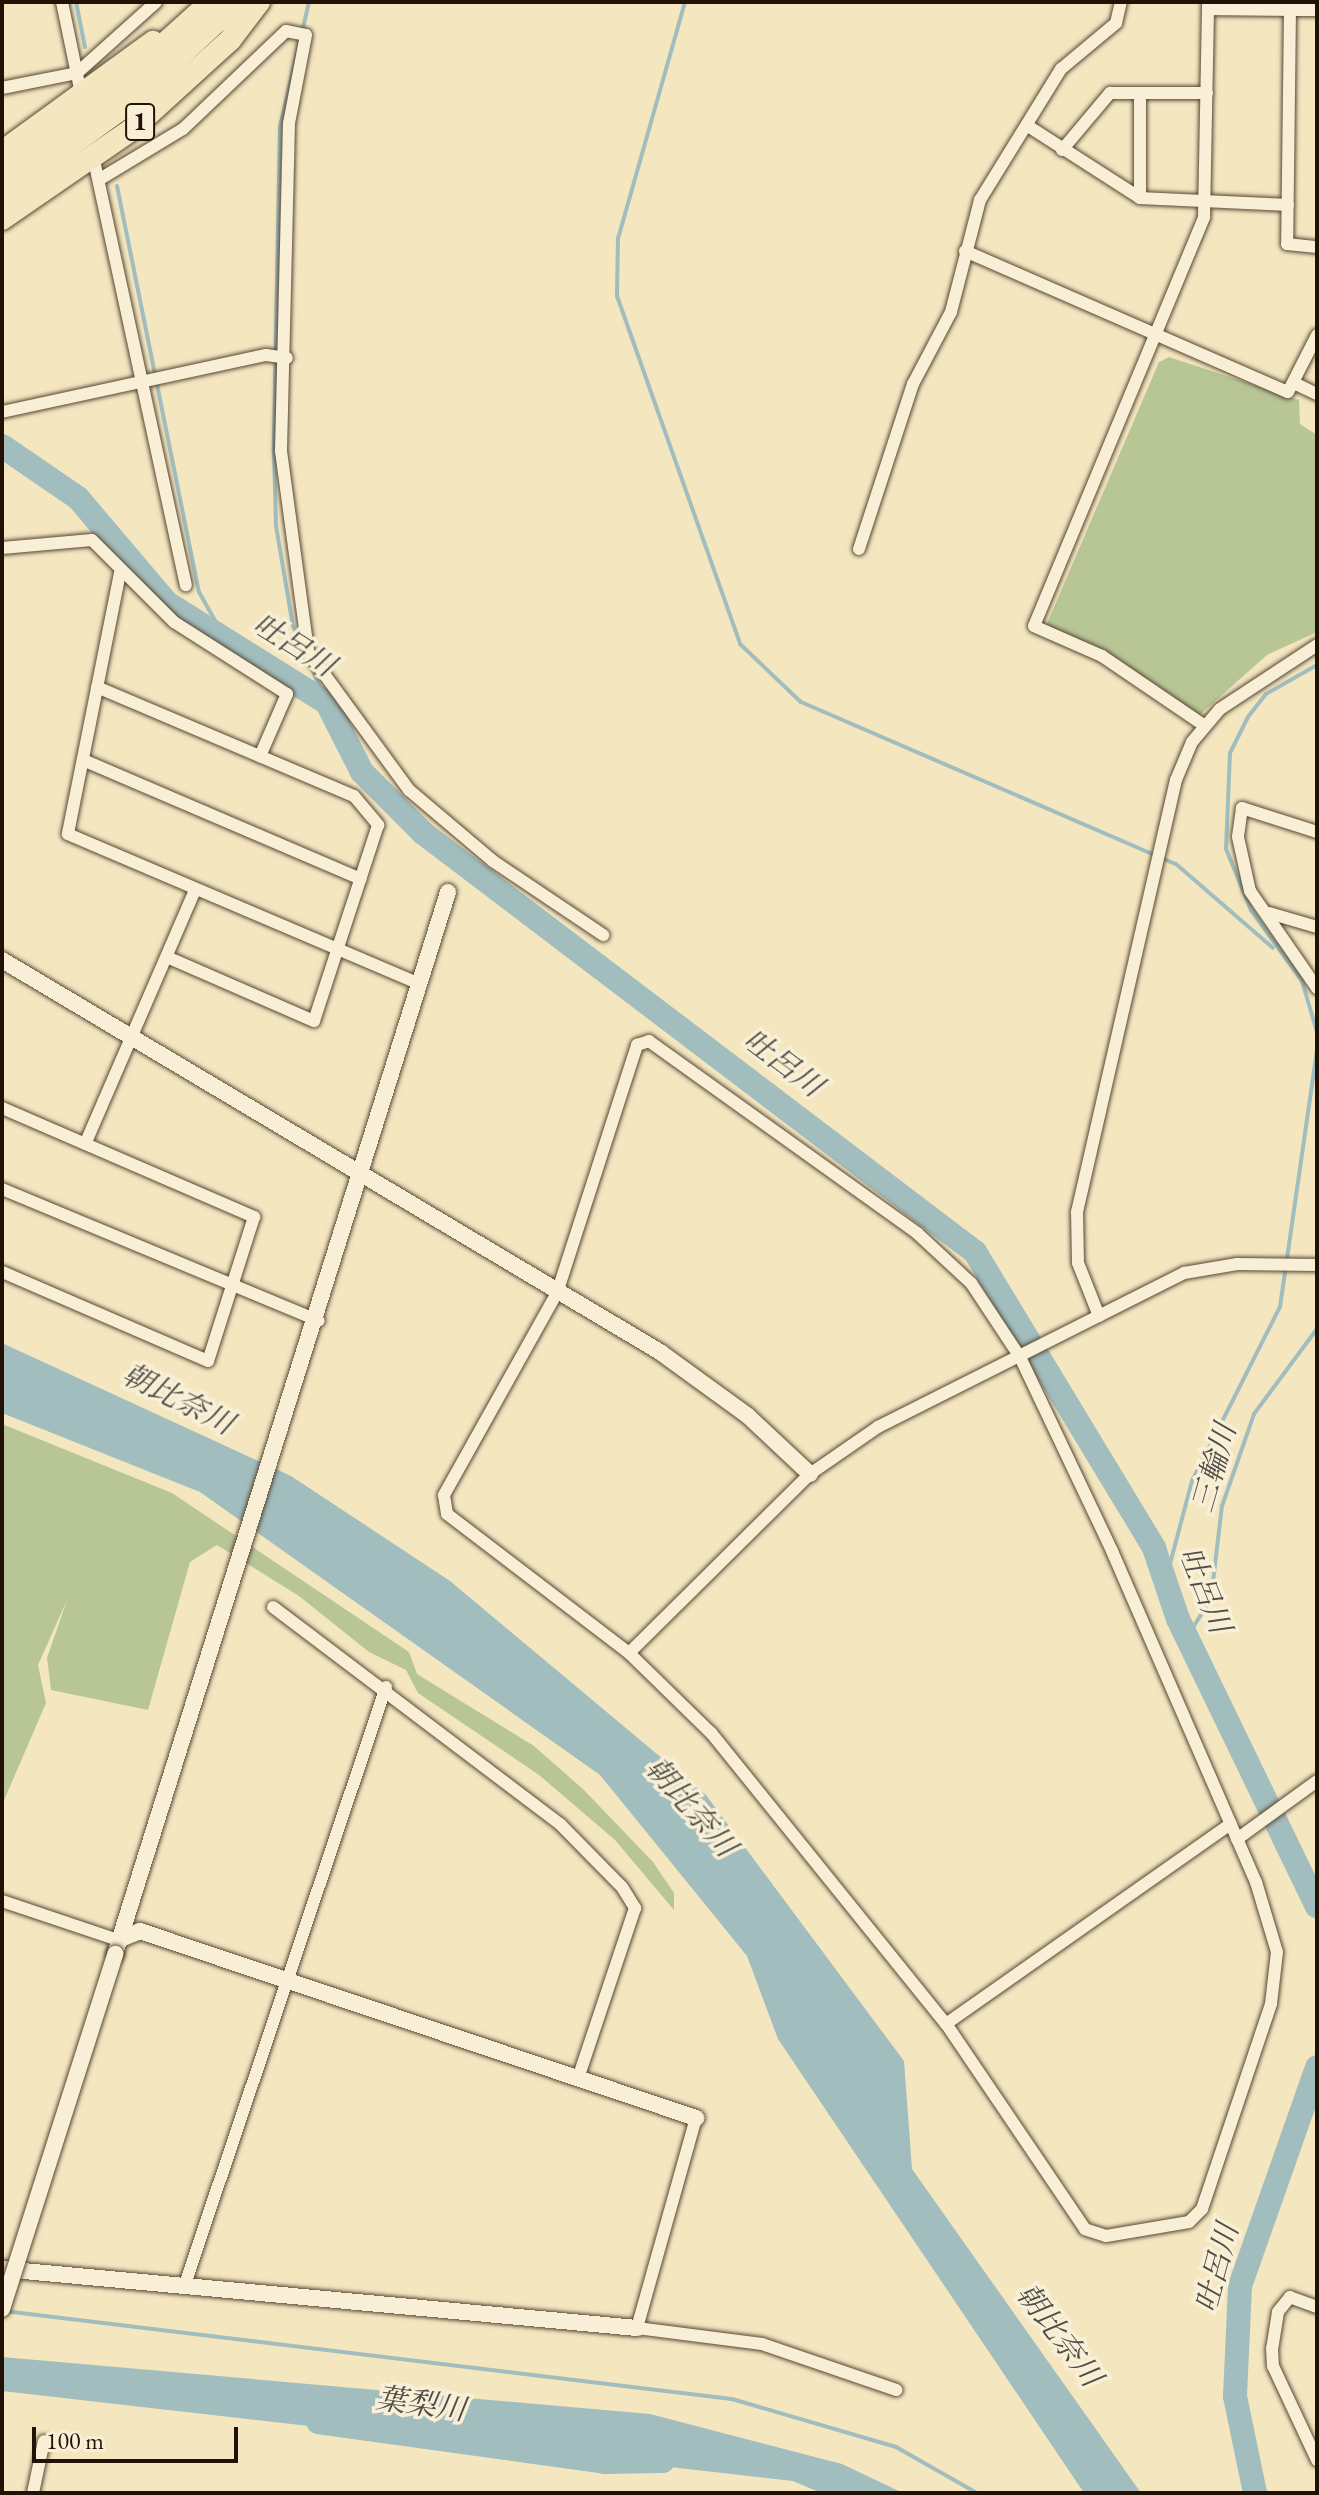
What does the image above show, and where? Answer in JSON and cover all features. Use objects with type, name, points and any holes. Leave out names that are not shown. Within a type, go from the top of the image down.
[{"type":"highway","name":"1","points":[[2,152],[197,2]]},
{"type":"highway","name":"1","points":[[2,169],[110,94],[212,2]]},
{"type":"highway","name":"1","points":[[2,194],[134,98],[236,2]]},
{"type":"highway","name":"1","points":[[2,219],[131,130],[230,40],[259,2]]},
{"type":"street","points":[[62,2],[80,89]]},
{"type":"street","points":[[2,88],[77,73],[156,2]]},
{"type":"street","points":[[859,549],[913,384],[951,312],[980,200],[1061,69],[1116,23],[1121,2]]},
{"type":"street","points":[[1205,726],[1102,656],[1034,626],[1157,334],[1206,205],[1208,5],[1317,10]]},
{"type":"street","points":[[1290,10],[1287,244],[1317,247]]},
{"type":"street","points":[[100,179],[183,129],[286,31],[306,35],[289,123],[287,358],[281,451],[308,652],[409,790],[493,861],[603,935]]},
{"type":"street","points":[[1062,150],[1110,93],[1207,93]]},
{"type":"street","points":[[1140,94],[1140,198]]},
{"type":"street","points":[[1028,126],[1140,198],[1206,205],[1288,205]]},
{"type":"street","points":[[95,165],[186,585]]},
{"type":"street","points":[[965,251],[1288,392],[1317,335]]},
{"type":"street","points":[[2,412],[266,355],[287,358]]},
{"type":"street","points":[[1294,383],[1317,394]]},
{"type":"street","points":[[2,548],[92,540],[120,573],[174,622],[287,694],[260,756]]},
{"type":"street","points":[[120,573],[68,834],[417,983]]},
{"type":"street","points":[[1099,1316],[1082,1280],[1076,1221],[1154,866],[1182,762],[1205,726],[1279,664],[1317,645]]},
{"type":"street","points":[[97,687],[354,796],[378,825],[314,1021],[167,957]]},
{"type":"street","points":[[83,760],[361,879]]},
{"type":"street","points":[[1317,832],[1242,808],[1244,870],[1317,988]]},
{"type":"street","points":[[86,1142],[135,1036],[195,890]]},
{"type":"street","points":[[2,2309],[319,1321],[417,983],[448,892]]},
{"type":"street","points":[[1269,913],[1317,927]]},
{"type":"street","points":[[2,960],[135,1036],[360,1177],[558,1289],[705,1383],[810,1474]]},
{"type":"street","points":[[649,1041],[946,1257],[1020,1357],[1231,1824],[1277,1952],[1271,2004],[1197,2218],[1106,2236],[1085,2229],[946,2024],[787,1820],[629,1653],[447,1514],[444,1495],[558,1289],[637,1045],[649,1041]]},
{"type":"street","points":[[2,1108],[254,1217],[208,1361],[2,1272]]},
{"type":"street","points":[[2,1189],[319,1321]]},
{"type":"street","points":[[629,1653],[810,1474],[878,1427],[1184,1273],[1274,1264],[1317,1265]]},
{"type":"street","points":[[273,1607],[386,1687],[560,1824],[635,1908],[578,2078]]},
{"type":"street","points":[[185,2284],[386,1687]]},
{"type":"street","points":[[1237,1839],[1299,1789],[1317,1781]]},
{"type":"street","points":[[946,2024],[1231,1824]]},
{"type":"street","points":[[2,1901],[116,1947]]},
{"type":"street","points":[[116,1947],[140,1931],[696,2118],[637,2328]]},
{"type":"street","points":[[2,2269],[637,2328],[762,2344],[896,2390]]},
{"type":"street","points":[[1317,2307],[1290,2297],[1278,2312],[1272,2348],[1273,2366],[1317,2460]]},
{"type":"street","points":[[33,2493],[44,2441]]},
{"type":"green space","points":[[1169,357],[1299,400],[1300,424],[1317,435],[1317,632],[1267,655],[1195,719],[1046,626],[1159,362]]},
{"type":"green space","points":[[2,1424],[172,1493],[409,1652],[417,1674],[534,1746],[584,1790],[653,1862],[674,1893],[674,1910],[615,1840],[539,1775],[418,1693],[406,1670],[369,1652],[299,1596],[217,1545],[190,1562],[148,1710],[51,1690],[47,1658],[67,1600],[38,1665],[46,1703],[2,1805]]},
{"type":"water","name":"朝比奈川","points":[[2,1343],[291,1476],[450,1581],[706,1795],[904,2061],[912,2169],[1141,2493],[1084,2493],[778,2039],[747,1956],[600,1775],[200,1492],[2,1413]]},
{"type":"water","points":[[2,2357],[650,2414],[842,2464],[903,2493],[821,2493],[793,2481],[2,2391]]},
{"type":"waterway","points":[[76,2],[85,47]]},
{"type":"waterway","points":[[309,2],[280,127],[274,451],[276,526],[293,626],[327,703]]},
{"type":"waterway","points":[[685,2],[618,238],[617,296],[740,644],[801,702],[1176,864],[1273,948]]},
{"type":"waterway","points":[[117,186],[199,592],[227,642]]},
{"type":"waterway","name":"吐呂川","points":[[2,446],[78,498],[167,603],[327,703],[362,772],[423,833],[975,1252],[1154,1548],[1178,1619],[1317,1906]]},
{"type":"waterway","points":[[1317,665],[1266,694],[1248,717],[1230,753],[1226,849],[1251,910],[1302,981],[1317,1032]]},
{"type":"waterway","points":[[1167,1575],[1192,1481],[1280,1307],[1317,1051]]},
{"type":"waterway","name":"三輪川","points":[[1188,1635],[1211,1599],[1222,1506],[1254,1414],[1317,1329]]},
{"type":"waterway","name":"吐呂川","points":[[1255,2493],[1235,2396],[1240,2286],[1317,2067]]},
{"type":"waterway","points":[[4,2311],[732,2399],[896,2447],[977,2493]]},
{"type":"waterway","name":"葉梨川","points":[[318,2422],[605,2462],[663,2461]]}]
